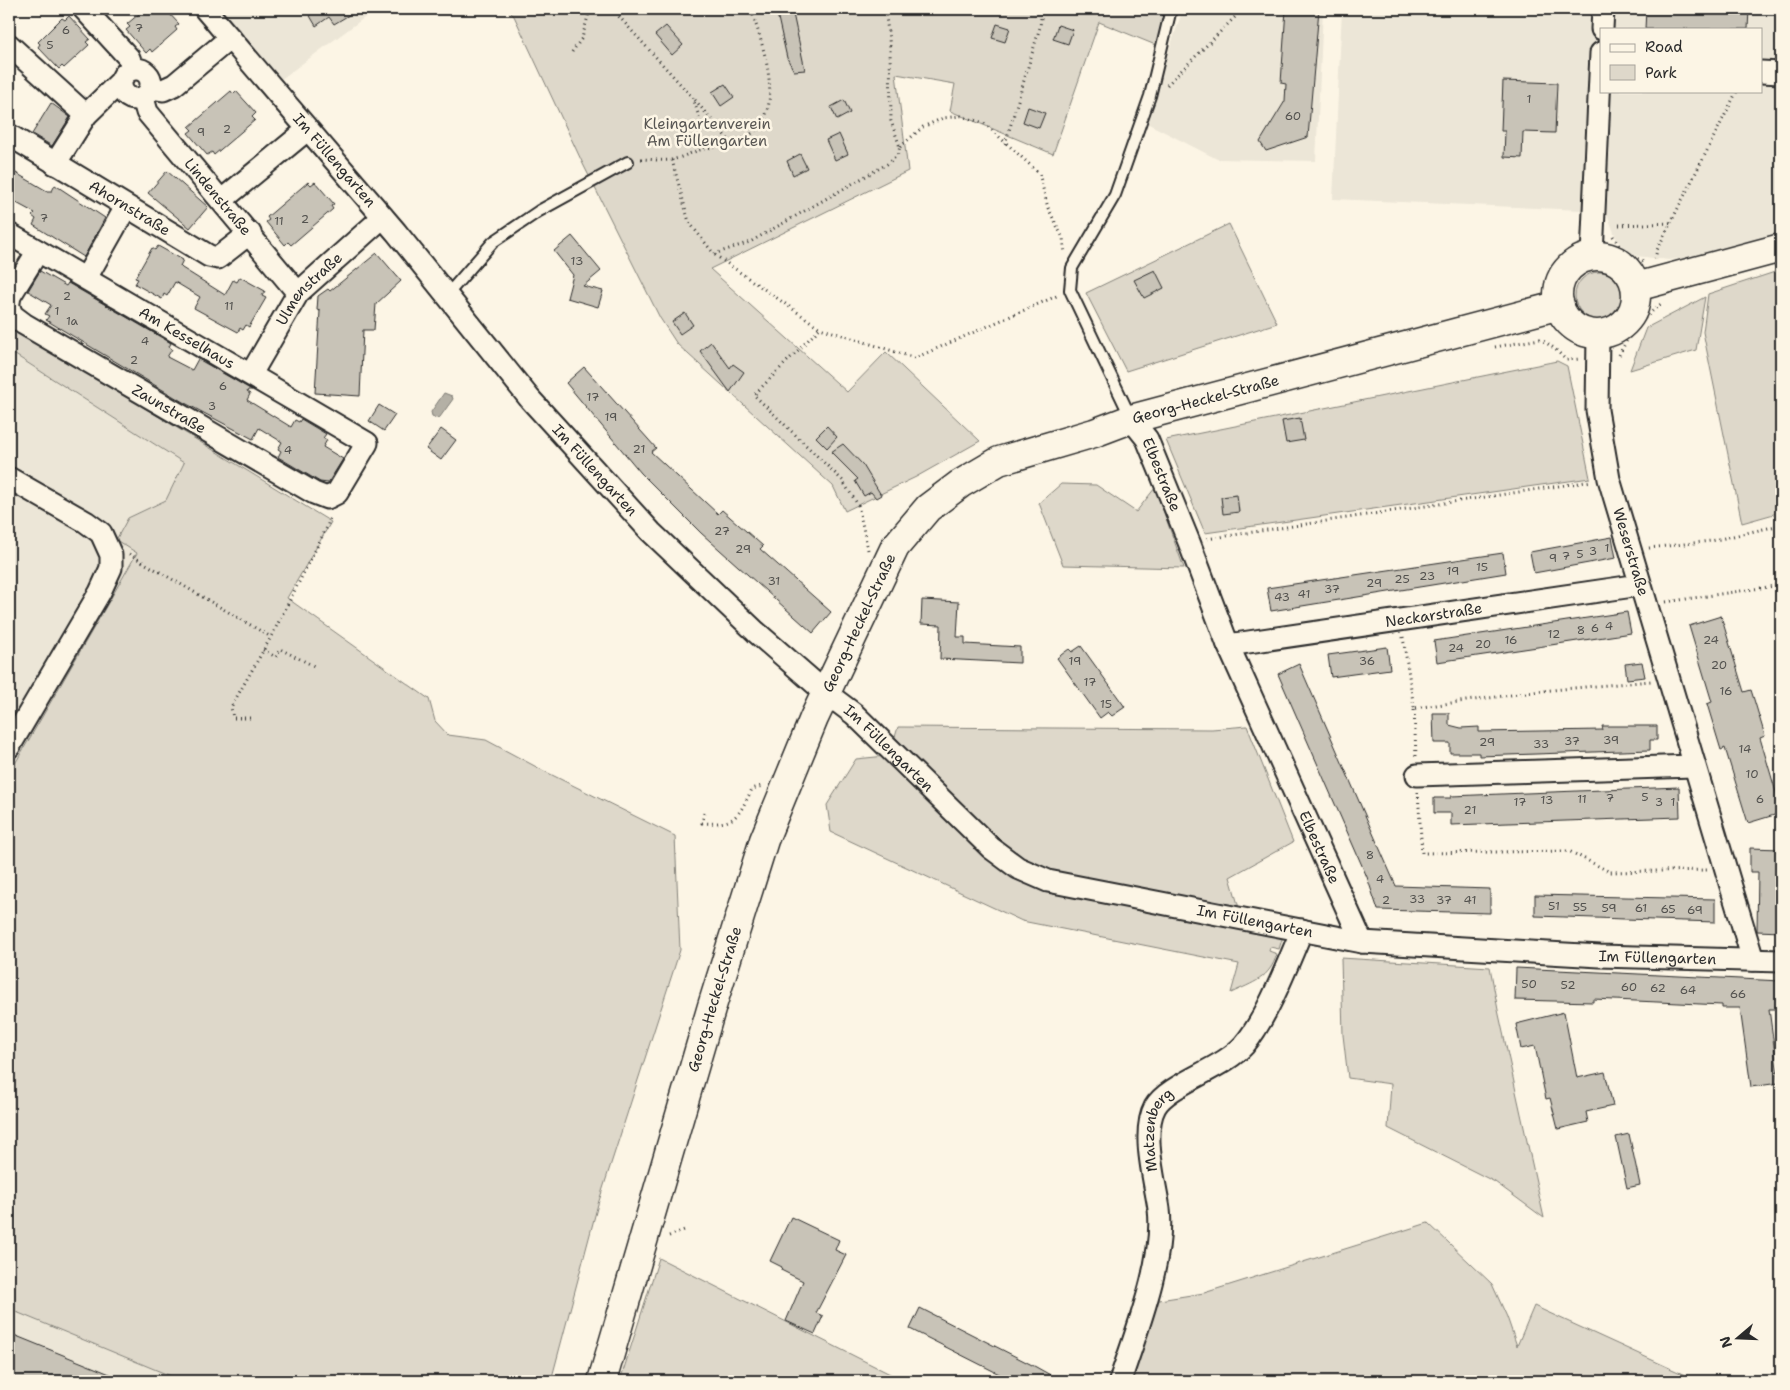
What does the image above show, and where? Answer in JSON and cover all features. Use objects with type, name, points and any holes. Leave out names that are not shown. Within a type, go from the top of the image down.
[{"type":"street","points":[[84,9],[129,58],[127,75],[122,90],[127,97],[134,100],[147,93],[163,90],[174,85],[230,38]]},
{"type":"street","name":"Im Füllengarten","points":[[205,9],[383,217],[524,392],[651,532],[756,632],[854,714],[991,848],[1018,868],[1048,881],[1362,942],[1600,956],[1781,961]]},
{"type":"street","points":[[1602,28],[1603,9]]},
{"type":"street","points":[[9,46],[86,115]]},
{"type":"street","points":[[1762,72],[1781,73]]},
{"type":"street","points":[[56,164],[86,115],[127,75]]},
{"type":"street","points":[[1592,256],[1600,85]]},
{"type":"street","name":"Lindenstraße","points":[[147,93],[146,112],[222,200],[298,294]]},
{"type":"street","points":[[222,200],[307,130]]},
{"type":"street","name":"Ahornstraße","points":[[9,135],[209,256],[218,258],[250,234]]},
{"type":"street","points":[[86,278],[126,207]]},
{"type":"street","name":"Ulmenstraße","points":[[251,374],[298,294],[383,217]]},
{"type":"street","name":"Am Kesselhaus","points":[[9,234],[367,443],[337,493]]},
{"type":"street","points":[[1636,287],[1781,248]]},
{"type":"street","points":[[9,302],[10,296],[38,251]]},
{"type":"street","points":[[1592,256],[1607,257],[1620,263],[1630,274],[1636,287],[1636,301],[1632,314],[1623,325],[1611,332],[1598,335],[1584,332],[1573,326],[1564,316],[1558,291],[1562,278],[1569,267],[1580,260],[1592,256]]},
{"type":"street","name":"Georg-Heckel-Straße","points":[[602,1381],[712,1006],[764,840],[826,692],[895,547],[928,508],[960,484],[999,461],[1094,433],[1131,419],[1560,304]]},
{"type":"street","name":"Zaunstraße","points":[[9,307],[12,315],[41,335],[314,494],[327,498],[337,493]]},
{"type":"street","name":"Weserstraße","points":[[1598,335],[1597,410],[1609,479],[1667,679],[1753,960]]},
{"type":"street","name":"Elbestraße","points":[[1131,419],[1147,439],[1228,645],[1362,942]]},
{"type":"street","points":[[9,478],[86,522],[101,533],[107,544],[111,568],[107,579],[9,748]]},
{"type":"street","name":"Neckarstraße","points":[[1228,645],[1640,585]]},
{"type":"street","points":[[1417,776],[1694,766]]},
{"type":"street","name":"Matzenberg","points":[[1120,1381],[1152,1277],[1161,1233],[1150,1140],[1154,1108],[1167,1093],[1227,1060],[1244,1045],[1278,986],[1302,930]]},
{"type":"lane","points":[[1070,290],[1072,268],[1115,195],[1150,96],[1171,9]]},
{"type":"lane","points":[[447,296],[493,242],[539,211],[628,162]]},
{"type":"lane","name":"Elbestraße","points":[[1070,290],[1131,419]]},
{"type":"path","points":[[572,52],[582,38],[590,9]]},
{"type":"path","points":[[612,9],[731,143]]},
{"type":"path","points":[[628,162],[639,158],[672,160],[697,150],[731,143],[756,130],[765,119],[771,93],[751,9]]},
{"type":"path","points":[[714,254],[750,242],[868,177],[898,156],[900,146],[892,121],[890,47],[885,9]]},
{"type":"path","points":[[1004,144],[1040,27],[1042,9]]},
{"type":"path","points":[[1150,96],[1167,84],[1236,16]]},
{"type":"path","points":[[1612,234],[1615,242],[1624,253],[1641,261],[1655,261],[1657,250],[1737,92]]},
{"type":"path","points":[[693,98],[700,120],[697,150]]},
{"type":"path","points":[[900,146],[923,126],[943,118],[961,116],[984,123],[1004,144],[1039,173],[1048,208],[1063,238],[1065,255]]},
{"type":"path","points":[[672,160],[690,222],[714,254],[820,328],[915,358],[1070,290]]},
{"type":"path","points":[[1619,225],[1672,222]]},
{"type":"path","points":[[1620,355],[1628,338],[1648,314],[1669,300]]},
{"type":"path","points":[[820,328],[754,395],[842,480],[858,505],[869,548],[865,557]]},
{"type":"path","points":[[1492,348],[1540,338],[1566,360],[1580,359]]},
{"type":"path","points":[[1189,542],[1609,479]]},
{"type":"path","points":[[250,718],[233,718],[231,707],[271,637],[327,526],[337,493]]},
{"type":"path","points":[[1658,546],[1711,541],[1781,525]]},
{"type":"path","points":[[107,544],[125,551],[271,637]]},
{"type":"path","points":[[1678,599],[1781,585]]},
{"type":"path","points":[[1400,619],[1414,708]]},
{"type":"path","points":[[264,650],[276,657],[280,649],[316,667]]},
{"type":"path","points":[[1612,686],[1667,679]]},
{"type":"path","points":[[704,813],[702,823],[723,824],[739,814],[752,789],[765,786]]},
{"type":"shaded area","points":[[213,9],[376,9],[276,83]]},
{"type":"shaded area","points":[[1183,9],[1323,9],[1316,161],[1217,159],[1145,122]]},
{"type":"shaded area","points":[[1342,9],[1781,9],[1781,236],[1712,255],[1669,260],[1637,256],[1625,250],[1616,238],[1606,211],[1333,199]]},
{"type":"shaded area","points":[[9,351],[184,463],[166,500],[128,518],[137,553],[9,774]]},
{"type":"shaded area","points":[[444,393],[452,396],[453,399],[440,417],[436,418],[432,416],[431,412]]},
{"type":"shaded area","points":[[9,1309],[183,1381],[9,1381]]},
{"type":"green space","name":"Kleingartenverein Am Füllengarten","points":[[507,9],[1167,9],[1158,46],[1099,22],[1053,154],[950,111],[955,84],[896,74],[908,171],[710,269],[847,392],[886,352],[980,441],[916,477],[845,511],[833,486],[677,344],[660,318],[583,164],[514,16]]},
{"type":"green space","points":[[1229,224],[1277,323],[1126,371],[1086,293]]},
{"type":"green space","points":[[1781,270],[1781,512],[1742,523],[1703,332],[1708,294]]},
{"type":"green space","points":[[1594,272],[1604,272],[1616,279],[1623,291],[1623,301],[1616,313],[1604,320],[1594,320],[1586,316],[1579,309],[1575,301],[1575,291],[1579,283],[1586,276]]},
{"type":"green space","points":[[1705,297],[1696,350],[1630,370],[1646,328]]},
{"type":"green space","points":[[9,325],[331,522],[287,598],[429,699],[435,721],[448,735],[486,740],[675,836],[680,950],[598,1204],[551,1381],[183,1381],[9,1309],[9,774],[137,553],[116,540],[128,518],[166,500],[184,463],[9,351]]},
{"type":"green space","points":[[1557,361],[1567,366],[1590,478],[1205,533],[1166,440]]},
{"type":"green space","points":[[1061,484],[1096,485],[1136,512],[1155,488],[1184,568],[1063,565],[1039,503]]},
{"type":"green space","points":[[1247,726],[1293,842],[1230,877],[1239,908],[1047,870],[1023,860],[996,840],[895,737],[898,727],[1212,729]]},
{"type":"green space","points":[[886,756],[984,853],[1011,876],[1044,888],[1284,933],[1279,949],[1270,947],[1269,951],[1277,954],[1274,962],[1260,979],[1231,993],[1239,964],[1022,921],[831,832],[827,805],[856,759]]},
{"type":"green space","points":[[1341,958],[1490,967],[1544,1218],[1495,1182],[1388,1128],[1391,1084],[1348,1078],[1343,1035]]},
{"type":"green space","points":[[1428,1223],[1492,1284],[1507,1317],[1517,1346],[1534,1306],[1698,1381],[1129,1381],[1153,1301],[1204,1293]]},
{"type":"green space","points":[[659,1258],[904,1381],[620,1381]]},
{"type":"building","points":[[145,9],[165,9],[179,24],[175,27],[177,30],[152,52],[150,49],[146,53],[126,30],[130,27],[127,24]]},
{"type":"building","points":[[306,9],[359,9],[334,24],[329,17],[316,26]]},
{"type":"building","points":[[776,9],[792,9],[805,70],[794,71],[787,58]]},
{"type":"building","points":[[1286,9],[1319,9],[1308,137],[1266,151],[1260,142],[1285,101],[1286,84],[1281,83]]},
{"type":"building","points":[[1646,9],[1749,9],[1748,28],[1645,28]]},
{"type":"building","points":[[69,16],[90,39],[86,42],[89,45],[64,68],[62,66],[59,69],[38,47],[40,44],[38,42],[62,18],[65,20]]},
{"type":"building","points":[[997,24],[1010,28],[1005,42],[992,38]]},
{"type":"building","points":[[1058,25],[1073,30],[1068,44],[1053,39]]},
{"type":"building","points":[[666,26],[683,45],[672,55],[655,35]]},
{"type":"building","points":[[1503,81],[1557,83],[1555,133],[1523,132],[1522,158],[1504,157],[1505,131],[1501,131]]},
{"type":"building","points":[[725,84],[734,97],[721,106],[712,92]]},
{"type":"building","points":[[231,91],[233,94],[236,91],[256,113],[252,117],[255,120],[214,155],[212,152],[207,155],[188,133],[192,130],[189,127]]},
{"type":"building","points":[[844,100],[850,113],[837,120],[831,107]]},
{"type":"building","points":[[51,103],[70,117],[52,146],[32,134]]},
{"type":"building","points":[[1028,107],[1045,113],[1039,128],[1023,122]]},
{"type":"building","points":[[839,134],[848,154],[835,160],[826,140]]},
{"type":"building","points":[[800,154],[807,168],[793,175],[787,161]]},
{"type":"building","points":[[9,169],[47,191],[52,191],[55,185],[105,218],[84,257],[33,225],[36,219],[32,216],[35,213],[9,199]]},
{"type":"building","points":[[167,171],[208,207],[190,228],[148,193]]},
{"type":"building","points":[[308,182],[311,185],[315,182],[334,204],[331,206],[333,209],[291,245],[288,242],[285,245],[266,222],[269,220],[267,217]]},
{"type":"building","points":[[572,236],[601,271],[583,286],[603,291],[598,307],[567,298],[573,275],[554,251]]},
{"type":"building","points":[[158,246],[183,260],[180,266],[182,268],[225,295],[233,280],[237,282],[240,277],[265,291],[262,296],[266,298],[249,327],[246,325],[243,330],[240,328],[238,332],[194,308],[200,297],[175,282],[167,296],[164,294],[162,299],[135,284],[138,279],[135,278],[152,248],[155,250]]},
{"type":"building","points":[[377,253],[401,281],[376,304],[374,330],[363,330],[360,396],[315,393],[320,311],[317,310],[318,296],[328,289],[330,291]]},
{"type":"building","points":[[1155,270],[1164,288],[1144,298],[1134,280]]},
{"type":"building","points":[[40,271],[66,286],[68,283],[171,343],[169,347],[172,349],[167,357],[192,370],[198,359],[252,390],[247,392],[250,394],[247,400],[291,427],[295,420],[299,422],[301,419],[326,434],[323,438],[327,440],[323,447],[343,459],[328,483],[320,482],[278,457],[281,451],[278,449],[282,442],[259,428],[253,439],[183,402],[46,320],[49,316],[45,314],[51,305],[28,291]]},
{"type":"building","points":[[685,313],[693,325],[680,334],[672,322]]},
{"type":"building","points":[[711,342],[730,368],[733,364],[744,372],[730,392],[700,351]]},
{"type":"building","points":[[584,367],[656,448],[651,452],[718,514],[722,510],[763,546],[760,549],[831,612],[813,633],[701,533],[641,473],[566,383]]},
{"type":"building","points":[[379,405],[395,415],[384,431],[369,421]]},
{"type":"building","points":[[1300,418],[1304,440],[1286,443],[1282,421]]},
{"type":"building","points":[[827,426],[837,437],[827,448],[816,437]]},
{"type":"building","points":[[441,429],[456,440],[441,460],[426,449]]},
{"type":"building","points":[[843,444],[863,465],[881,495],[876,498],[871,492],[864,496],[855,481],[858,479],[831,452]]},
{"type":"building","points":[[1237,495],[1239,512],[1223,514],[1221,497]]},
{"type":"building","points":[[1612,537],[1616,558],[1534,573],[1530,552]]},
{"type":"building","points":[[1503,553],[1506,573],[1271,611],[1267,588]]},
{"type":"building","points":[[922,600],[959,602],[957,637],[965,637],[965,644],[1020,647],[1020,663],[940,659],[941,625],[921,624]]},
{"type":"building","points":[[1627,612],[1631,633],[1437,662],[1434,641]]},
{"type":"building","points":[[1721,616],[1744,692],[1751,690],[1756,706],[1765,736],[1760,738],[1781,809],[1781,813],[1748,823],[1725,748],[1721,750],[1707,704],[1712,702],[1689,626]]},
{"type":"building","points":[[1081,646],[1125,707],[1112,716],[1108,712],[1100,718],[1057,658],[1069,649],[1072,652]]},
{"type":"building","points":[[1387,647],[1390,669],[1331,677],[1328,655]]},
{"type":"building","points":[[1642,662],[1645,677],[1627,679],[1625,664]]},
{"type":"building","points":[[1299,664],[1396,886],[1490,889],[1490,913],[1378,910],[1367,877],[1278,674]]},
{"type":"building","points":[[1433,713],[1449,713],[1449,725],[1461,728],[1479,727],[1479,732],[1603,730],[1602,726],[1657,726],[1657,740],[1650,740],[1650,750],[1479,756],[1479,753],[1450,753],[1450,743],[1434,743]]},
{"type":"building","points":[[1679,787],[1680,817],[1451,825],[1451,813],[1434,813],[1434,798],[1451,798],[1451,796]]},
{"type":"building","points":[[1750,848],[1781,849],[1781,932],[1757,931],[1758,872],[1750,872]]},
{"type":"building","points":[[1535,895],[1715,899],[1715,922],[1535,916]]},
{"type":"building","points":[[1516,968],[1781,981],[1781,1009],[1769,1009],[1779,1083],[1751,1087],[1740,1008],[1722,1008],[1722,1005],[1593,999],[1593,1002],[1515,1000]]},
{"type":"building","points":[[1564,1012],[1577,1078],[1605,1072],[1613,1106],[1586,1112],[1588,1122],[1558,1129],[1550,1098],[1546,1099],[1535,1046],[1521,1049],[1516,1024]]},
{"type":"building","points":[[1629,1134],[1640,1185],[1627,1188],[1616,1137]]},
{"type":"building","points":[[791,1217],[839,1240],[835,1250],[846,1255],[816,1313],[823,1316],[815,1334],[786,1321],[803,1281],[781,1270],[782,1267],[770,1261]]},
{"type":"building","points":[[920,1308],[1061,1381],[1013,1381],[910,1329]]},
{"type":"building","points":[[9,1333],[127,1381],[9,1381]]}]
